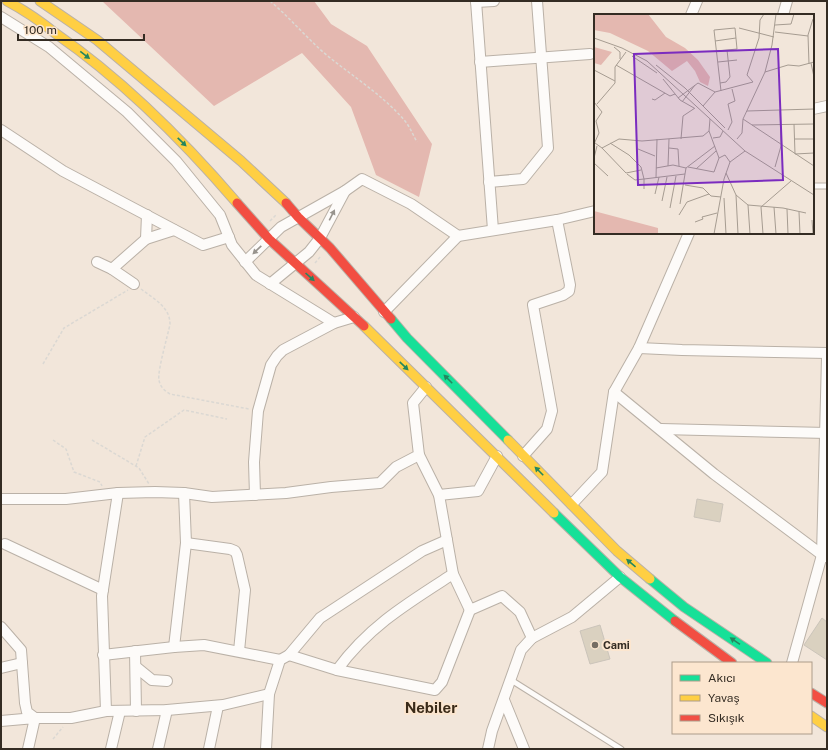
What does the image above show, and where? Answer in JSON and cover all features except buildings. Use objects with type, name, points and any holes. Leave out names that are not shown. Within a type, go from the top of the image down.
[{"type":"highway","points":[[7,1],[22,9],[73,45],[110,74],[199,159],[269,239],[354,317],[620,577],[673,620],[731,662]]},
{"type":"highway","points":[[40,1],[103,45],[241,161],[287,204],[298,217],[330,248],[407,338],[618,551],[684,607],[766,662]]},
{"type":"highway","points":[[812,693],[827,703]]},
{"type":"highway","points":[[812,717],[827,727]]},
{"type":"street","points":[[493,230],[476,2],[494,1]]},
{"type":"street","points":[[489,182],[523,179],[548,148],[537,1]]},
{"type":"street","points":[[692,14],[697,1]]},
{"type":"street","points":[[783,14],[787,1]]},
{"type":"street","points":[[1,17],[48,47],[127,112],[176,161],[220,216],[232,245],[256,275],[334,323]]},
{"type":"street","points":[[480,62],[590,54]]},
{"type":"street","points":[[814,109],[827,106]]},
{"type":"street","points":[[1,130],[64,171],[202,245],[229,237]]},
{"type":"street","points":[[245,262],[281,227],[345,191],[362,179],[411,204],[458,236]]},
{"type":"street","points":[[270,284],[309,252],[320,238],[345,191]]},
{"type":"street","points":[[384,312],[458,236],[557,220],[594,211]]},
{"type":"street","points":[[146,239],[147,215]]},
{"type":"street","points":[[524,456],[547,428],[552,411],[533,305],[563,294],[569,290],[570,285],[557,220]]},
{"type":"street","points":[[112,269],[146,239],[174,230]]},
{"type":"street","points":[[572,504],[602,472],[614,392],[639,348],[689,234]]},
{"type":"street","points":[[97,262],[112,269],[134,284]]},
{"type":"street","points":[[255,495],[254,462],[258,411],[271,365],[283,350],[334,323],[354,317]]},
{"type":"street","points":[[639,348],[827,353]]},
{"type":"street","points":[[792,662],[825,557],[827,358]]},
{"type":"street","points":[[426,387],[413,403],[418,455],[439,495],[453,574],[470,610]]},
{"type":"street","points":[[614,392],[714,474],[825,557]]},
{"type":"street","points":[[660,429],[826,433]]},
{"type":"street","points":[[1,499],[66,500],[118,493],[155,492],[184,493],[212,497],[286,493],[331,487],[380,483],[396,467],[418,455]]},
{"type":"street","points":[[439,495],[478,491],[496,456]]},
{"type":"street","points":[[106,712],[102,590],[118,493]]},
{"type":"street","points":[[174,647],[186,543],[184,493]]},
{"type":"street","points":[[103,655],[204,645],[280,660],[289,655],[320,618],[422,551],[447,540]]},
{"type":"street","points":[[186,543],[230,548],[236,553],[245,590],[240,651]]},
{"type":"street","points":[[5,544],[102,590]]},
{"type":"street","points":[[337,670],[360,642],[382,622],[453,574]]},
{"type":"street","points":[[488,749],[492,731],[521,650],[532,638],[572,617],[620,577]]},
{"type":"street","points":[[289,655],[337,670],[435,690],[442,682],[470,610],[502,596],[520,612],[532,638]]},
{"type":"street","points":[[1,626],[21,650],[25,703],[27,712],[36,718]]},
{"type":"street","points":[[135,651],[136,711]]},
{"type":"street","points":[[266,749],[269,694],[280,660]]},
{"type":"street","points":[[1,668],[22,663]]},
{"type":"street","points":[[136,667],[152,680],[167,681]]},
{"type":"street","points":[[136,694],[152,680]]},
{"type":"street","points":[[1,720],[71,718],[106,712],[167,710],[218,706],[269,694]]},
{"type":"street","points":[[504,700],[524,749]]},
{"type":"street","points":[[208,749],[218,706]]},
{"type":"street","points":[[158,749],[167,710]]},
{"type":"street","points":[[111,749],[120,711]]},
{"type":"street","points":[[28,749],[36,718]]},
{"type":"lane","points":[[814,186],[827,186]]},
{"type":"lane","points":[[511,680],[621,749]]},
{"type":"path","points":[[270,1],[286,14],[323,52],[367,85],[391,107],[406,122],[418,142]]},
{"type":"path","points":[[261,229],[287,204]]},
{"type":"path","points":[[305,273],[330,248]]},
{"type":"path","points":[[43,364],[64,328],[128,291],[134,284],[161,303],[167,310],[170,318],[158,377],[161,387],[170,394],[258,411]]},
{"type":"path","points":[[136,466],[145,437],[184,410],[227,419]]},
{"type":"path","points":[[53,440],[66,450],[74,472],[100,482],[106,495]]},
{"type":"path","points":[[92,440],[139,468],[155,492]]},
{"type":"path","points":[[53,739],[71,718]]},
{"type":"shaded area","points":[[102,1],[314,1],[331,24],[367,46],[432,144],[419,197],[376,175],[351,107],[302,53],[214,106]]},
{"type":"traffic: fast","points":[[391,319],[407,338],[508,440]]},
{"type":"traffic: fast","points":[[554,513],[620,577],[675,621]]},
{"type":"traffic: fast","points":[[650,579],[684,607],[766,662]]},
{"type":"traffic: slow","points":[[7,1],[32,16],[80,51],[128,91],[174,134],[237,203]]},
{"type":"traffic: slow","points":[[40,1],[97,40],[241,161],[286,203]]},
{"type":"traffic: slow","points":[[364,326],[554,513]]},
{"type":"traffic: slow","points":[[508,440],[617,551],[650,579]]},
{"type":"traffic: slow","points":[[812,717],[827,727]]},
{"type":"traffic: jam","points":[[237,203],[269,239],[364,326]]},
{"type":"traffic: jam","points":[[286,203],[298,217],[330,248],[391,319]]},
{"type":"traffic: jam","points":[[675,621],[731,662]]},
{"type":"traffic: jam","points":[[812,694],[827,703]]},
{"type":"place","name":"Cami","points":[[595,645]]},
{"type":"district","name":"Nebiler","points":[[431,707]]}]
